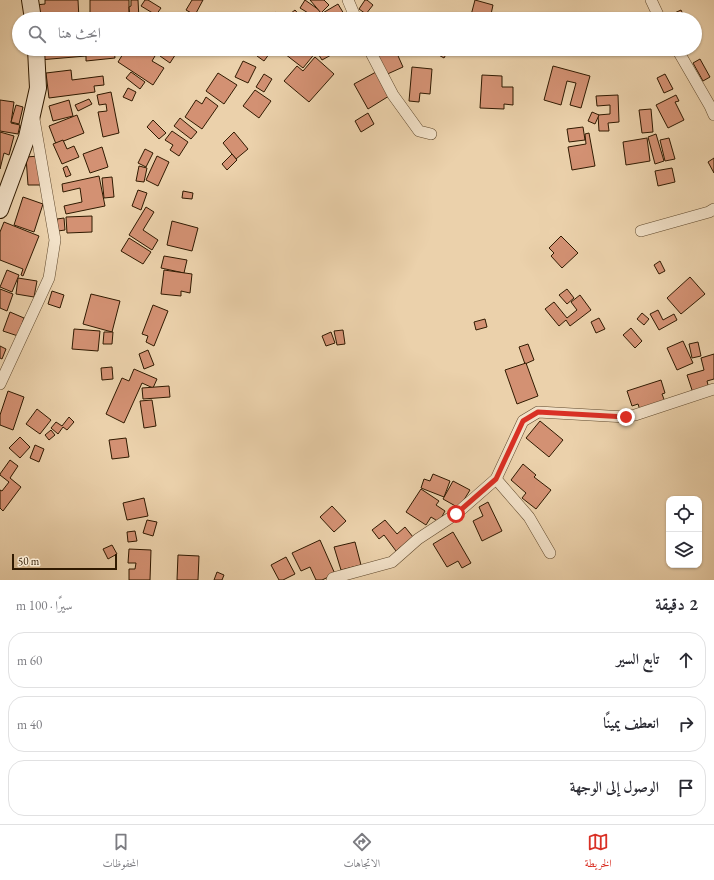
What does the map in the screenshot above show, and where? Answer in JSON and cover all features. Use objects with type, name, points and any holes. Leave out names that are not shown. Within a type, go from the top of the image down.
[{"type":"street","points":[[30,0],[32,12]]},
{"type":"street","points":[[348,0],[353,12]]},
{"type":"street","points":[[651,0],[657,12]]},
{"type":"street","points":[[0,210],[27,137],[38,88],[36,56]]},
{"type":"street","points":[[373,56],[393,95],[419,131],[432,134]]},
{"type":"street","points":[[681,56],[714,115]]},
{"type":"street","points":[[0,384],[49,278],[55,240],[32,112]]},
{"type":"street","points":[[641,231],[709,212],[714,209]]},
{"type":"street","points":[[332,580],[333,578],[392,562],[418,539],[456,514],[496,479],[523,421],[538,412],[626,417],[714,389]]},
{"type":"street","points":[[496,479],[529,517],[550,553]]},
{"type":"building","points":[[45,0],[78,0],[79,12],[36,12],[36,5],[45,4]]},
{"type":"building","points":[[90,0],[129,0],[129,12],[90,12]]},
{"type":"building","points":[[131,0],[138,0],[139,12],[129,12],[129,7],[131,6]]},
{"type":"building","points":[[145,0],[148,0],[161,8],[158,12],[151,12],[141,6]]},
{"type":"building","points":[[192,0],[203,0],[197,12],[190,12],[186,10]]},
{"type":"building","points":[[305,0],[322,12],[307,12],[300,8]]},
{"type":"building","points":[[310,0],[324,0],[329,5],[320,12]]},
{"type":"building","points":[[365,0],[373,5],[368,12],[363,12],[359,9]]},
{"type":"building","points":[[475,0],[493,5],[492,12],[472,12]]},
{"type":"building","points":[[338,4],[343,12],[324,12]]},
{"type":"building","points":[[39,56],[86,56],[39,60]]},
{"type":"building","points":[[86,56],[115,56],[115,58],[86,61]]},
{"type":"building","points":[[122,56],[155,56],[152,61],[164,68],[153,85],[118,62]]},
{"type":"building","points":[[160,56],[174,56],[170,63]]},
{"type":"building","points":[[257,56],[268,56],[264,61]]},
{"type":"building","points":[[288,56],[313,56],[303,68]]},
{"type":"building","points":[[319,56],[329,56],[322,60]]},
{"type":"building","points":[[375,56],[398,56],[403,67],[383,76]]},
{"type":"building","points":[[315,57],[334,74],[309,102],[284,81],[297,66],[303,71]]},
{"type":"building","points":[[700,59],[710,77],[703,81],[693,63]]},
{"type":"building","points":[[243,61],[256,67],[248,83],[235,77]]},
{"type":"building","points":[[553,66],[590,76],[581,108],[570,105],[576,83],[567,81],[561,105],[544,100]]},
{"type":"building","points":[[412,67],[432,69],[430,94],[420,93],[419,102],[409,101]]},
{"type":"building","points":[[71,70],[72,80],[103,76],[104,85],[94,86],[95,92],[49,98],[46,73]]},
{"type":"building","points":[[131,72],[145,82],[140,89],[126,78]]},
{"type":"building","points":[[376,72],[389,96],[368,109],[354,84]]},
{"type":"building","points":[[218,73],[237,85],[224,104],[206,91]]},
{"type":"building","points":[[264,74],[272,79],[264,92],[256,87]]},
{"type":"building","points":[[665,74],[673,89],[664,93],[657,78]]},
{"type":"building","points":[[482,75],[502,76],[502,87],[513,87],[513,105],[504,104],[504,109],[480,108]]},
{"type":"building","points":[[128,88],[136,92],[132,101],[123,97]]},
{"type":"building","points":[[255,90],[271,101],[259,118],[243,106]]},
{"type":"building","points":[[111,92],[119,133],[103,137],[98,112],[107,111],[106,104],[99,105],[97,95]]},
{"type":"building","points":[[618,95],[619,122],[608,123],[609,131],[599,131],[598,115],[610,114],[610,105],[597,106],[596,96]]},
{"type":"building","points":[[676,95],[679,101],[675,102],[684,120],[668,128],[656,105]]},
{"type":"building","points":[[206,97],[218,106],[202,129],[185,117],[196,100],[202,104]]},
{"type":"building","points":[[89,99],[92,104],[78,111],[75,105]]},
{"type":"building","points":[[0,100],[14,102],[11,123],[20,125],[18,134],[0,131]]},
{"type":"building","points":[[69,100],[73,116],[53,121],[49,106]]},
{"type":"building","points":[[16,105],[23,107],[19,124],[11,122]]},
{"type":"building","points":[[651,109],[653,132],[642,133],[639,110]]},
{"type":"building","points":[[592,112],[599,115],[595,124],[588,121]]},
{"type":"building","points":[[368,113],[374,124],[361,132],[355,121]]},
{"type":"building","points":[[77,115],[84,133],[56,144],[49,126]]},
{"type":"building","points":[[180,118],[197,132],[191,139],[174,126]]},
{"type":"building","points":[[153,120],[166,133],[159,139],[147,127]]},
{"type":"building","points":[[583,127],[585,140],[569,142],[567,129]]},
{"type":"building","points":[[172,131],[188,142],[179,156],[170,150],[173,145],[165,140]]},
{"type":"building","points":[[0,132],[14,136],[9,155],[4,153],[0,169]]},
{"type":"building","points":[[234,132],[248,149],[236,159],[223,143]]},
{"type":"building","points":[[589,133],[595,166],[572,170],[568,147],[586,144],[585,134]]},
{"type":"building","points":[[656,134],[664,161],[655,164],[648,137]]},
{"type":"building","points":[[647,138],[650,161],[626,165],[623,142]]},
{"type":"building","points":[[669,138],[675,159],[665,161],[660,140]]},
{"type":"building","points":[[63,140],[67,149],[74,146],[79,157],[62,164],[53,144]]},
{"type":"building","points":[[102,147],[108,167],[90,173],[83,154]]},
{"type":"building","points":[[145,149],[153,153],[146,167],[138,163]]},
{"type":"building","points":[[232,154],[237,160],[227,170],[222,164]]},
{"type":"building","points":[[39,156],[40,185],[28,185],[26,157]]},
{"type":"building","points":[[157,156],[169,162],[158,186],[146,180]]},
{"type":"building","points":[[714,158],[714,173],[708,162]]},
{"type":"building","points":[[67,166],[71,175],[66,177],[63,168]]},
{"type":"building","points":[[139,166],[147,168],[144,182],[136,181]]},
{"type":"building","points":[[672,168],[675,182],[658,186],[655,171]]},
{"type":"building","points":[[99,176],[105,206],[66,214],[64,206],[82,202],[80,188],[63,192],[62,184]]},
{"type":"building","points":[[112,177],[114,197],[104,198],[102,178]]},
{"type":"building","points":[[138,190],[147,193],[141,210],[132,206]]},
{"type":"building","points":[[183,191],[193,193],[192,199],[182,198]]},
{"type":"building","points":[[23,197],[43,204],[34,232],[14,225]]},
{"type":"building","points":[[146,207],[154,212],[143,230],[158,240],[152,250],[129,235]]},
{"type":"building","points":[[92,216],[92,232],[67,233],[66,217]]},
{"type":"building","points":[[64,218],[65,230],[58,231],[57,219]]},
{"type":"building","points":[[172,221],[198,228],[192,251],[167,245]]},
{"type":"building","points":[[4,222],[39,236],[23,276],[21,275],[23,269],[0,260],[0,232]]},
{"type":"building","points":[[561,236],[578,253],[562,268],[551,256],[554,253],[549,248]]},
{"type":"building","points":[[129,238],[151,252],[143,264],[121,251]]},
{"type":"building","points":[[164,256],[187,260],[184,273],[161,268]]},
{"type":"building","points":[[660,261],[665,271],[659,274],[654,265]]},
{"type":"building","points":[[7,270],[19,275],[12,292],[0,287]]},
{"type":"building","points":[[164,270],[192,274],[190,293],[181,291],[181,296],[161,294]]},
{"type":"building","points":[[690,277],[705,294],[681,314],[667,298]]},
{"type":"building","points":[[18,278],[37,281],[34,297],[16,294]]},
{"type":"building","points":[[0,289],[13,294],[7,311],[0,308]]},
{"type":"building","points":[[567,289],[574,298],[567,304],[559,295]]},
{"type":"building","points":[[52,291],[64,295],[60,308],[48,304]]},
{"type":"building","points":[[91,294],[120,301],[112,332],[83,324]]},
{"type":"building","points":[[580,295],[591,310],[570,326],[566,320],[559,326],[545,309],[554,302],[567,318],[577,310],[571,302]]},
{"type":"building","points":[[153,305],[168,311],[154,346],[146,342],[148,336],[142,334]]},
{"type":"building","points":[[658,310],[663,320],[674,314],[677,320],[659,330],[650,314]]},
{"type":"building","points":[[10,312],[24,318],[18,336],[3,331]]},
{"type":"building","points":[[642,313],[649,319],[644,325],[637,319]]},
{"type":"building","points":[[599,318],[605,329],[596,333],[591,322]]},
{"type":"building","points":[[485,319],[487,327],[476,330],[474,322]]},
{"type":"building","points":[[631,328],[642,341],[635,348],[623,335]]},
{"type":"building","points":[[74,329],[100,331],[98,351],[72,349]]},
{"type":"building","points":[[343,330],[345,344],[337,345],[334,331]]},
{"type":"building","points":[[104,332],[113,332],[112,344],[103,344]]},
{"type":"building","points":[[331,332],[335,343],[326,346],[322,336]]},
{"type":"building","points":[[683,341],[693,363],[677,370],[667,348]]},
{"type":"building","points":[[698,342],[701,356],[692,358],[689,344]]},
{"type":"building","points":[[528,344],[534,360],[525,364],[519,347]]},
{"type":"building","points":[[0,346],[6,349],[2,359],[0,358]]},
{"type":"building","points":[[148,350],[154,365],[144,369],[139,354]]},
{"type":"building","points":[[714,354],[714,379],[707,381],[709,389],[693,393],[687,375],[704,370],[701,358]]},
{"type":"building","points":[[526,363],[538,396],[517,404],[505,370]]},
{"type":"building","points":[[112,367],[113,379],[102,380],[101,368]]},
{"type":"building","points":[[134,369],[157,379],[153,388],[142,383],[124,423],[106,414],[122,378],[129,381]]},
{"type":"building","points":[[661,380],[665,393],[662,394],[665,402],[640,410],[638,404],[632,406],[627,391]]},
{"type":"building","points":[[169,386],[170,397],[143,399],[142,388]]},
{"type":"building","points":[[8,391],[24,397],[13,430],[0,425],[0,415]]},
{"type":"building","points":[[152,400],[156,426],[144,428],[140,401]]},
{"type":"building","points":[[37,409],[51,420],[40,434],[26,424]]},
{"type":"building","points":[[69,417],[74,422],[67,430],[63,427],[58,434],[51,428],[56,422],[62,426]]},
{"type":"building","points":[[540,421],[563,440],[549,457],[526,438]]},
{"type":"building","points":[[51,430],[55,435],[49,440],[45,435]]},
{"type":"building","points":[[20,437],[30,447],[20,458],[9,448]]},
{"type":"building","points":[[126,438],[129,457],[112,459],[109,440]]},
{"type":"building","points":[[35,445],[44,449],[39,462],[30,458]]},
{"type":"building","points":[[10,460],[18,466],[10,478],[21,487],[3,511],[0,508],[0,490],[2,491],[9,482],[0,474]]},
{"type":"building","points":[[523,464],[536,475],[534,477],[551,490],[536,509],[522,498],[526,493],[511,480]]},
{"type":"building","points":[[433,474],[450,481],[444,497],[421,488],[424,479],[430,481]]},
{"type":"building","points":[[453,481],[470,490],[459,508],[443,499]]},
{"type":"building","points":[[421,489],[439,501],[436,505],[445,511],[439,522],[431,517],[426,525],[406,512]]},
{"type":"building","points":[[144,498],[148,516],[127,520],[123,503]]},
{"type":"building","points":[[488,502],[502,531],[482,541],[473,521],[483,516],[479,507]]},
{"type":"building","points":[[332,506],[346,521],[334,532],[320,517]]},
{"type":"building","points":[[147,520],[157,522],[153,536],[143,533]]},
{"type":"building","points":[[385,520],[397,534],[405,527],[413,537],[396,551],[384,535],[379,539],[372,530]]},
{"type":"building","points":[[135,531],[137,541],[128,542],[127,532]]},
{"type":"building","points":[[453,532],[471,563],[462,568],[458,561],[447,567],[433,544]]},
{"type":"building","points":[[320,540],[335,574],[322,580],[316,580],[310,567],[301,571],[292,553]]},
{"type":"building","points":[[355,542],[361,565],[341,570],[334,547]]},
{"type":"building","points":[[112,545],[117,554],[108,559],[103,549]]},
{"type":"building","points":[[129,549],[151,550],[150,580],[129,580],[129,569],[135,569],[136,563],[128,563]]},
{"type":"building","points":[[178,555],[199,556],[198,580],[177,580]]},
{"type":"building","points":[[286,557],[295,574],[283,580],[279,580],[271,565]]},
{"type":"building","points":[[217,572],[224,575],[222,580],[214,580]]},
{"type":"route","points":[[456,514],[496,479],[523,421],[538,412],[626,417]]}]
